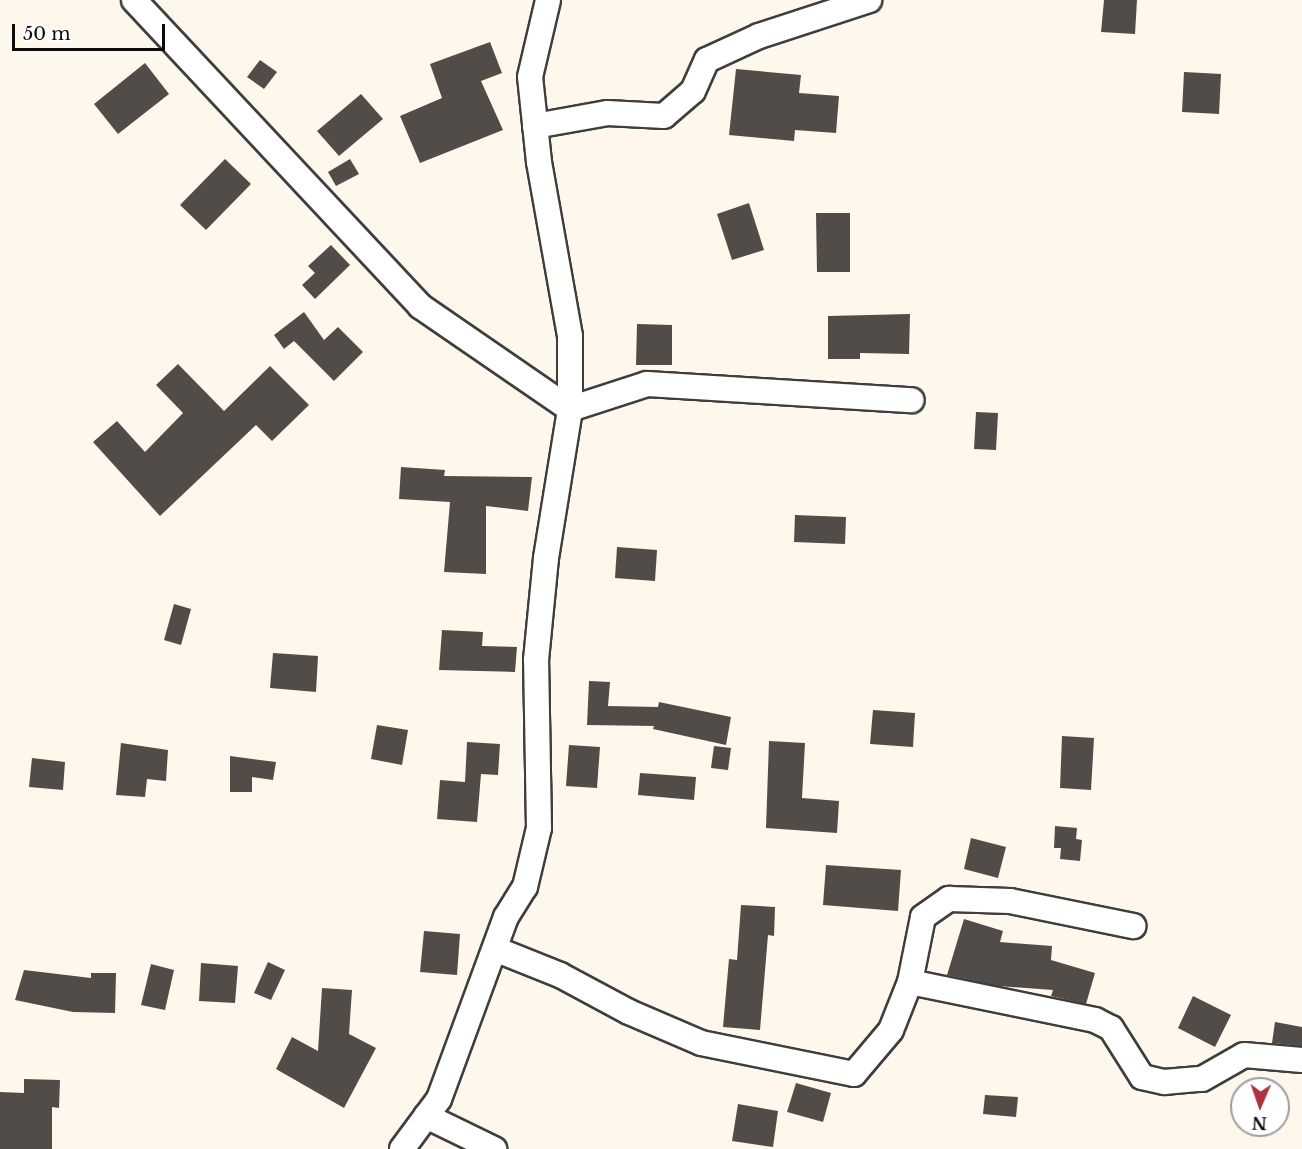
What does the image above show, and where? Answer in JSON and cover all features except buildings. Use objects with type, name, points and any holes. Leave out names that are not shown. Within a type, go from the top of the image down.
[{"type":"street","points":[[134,0],[420,306],[570,409]]},
{"type":"street","points":[[402,1149],[439,1099],[506,918],[525,887],[539,828],[536,660],[546,558],[570,409],[570,336],[535,126],[530,77],[548,0]]},
{"type":"street","points":[[535,126],[607,113],[664,116],[693,91],[707,60],[759,36],[869,0]]},
{"type":"street","points":[[570,409],[647,384],[912,400]]},
{"type":"street","points":[[495,949],[560,975],[629,1011],[701,1043],[854,1074],[891,1029],[910,982],[923,917],[949,899],[1010,901],[1133,926]]},
{"type":"street","points":[[910,982],[1095,1020],[1111,1028],[1142,1077],[1164,1082],[1202,1079],[1244,1055],[1302,1060]]},
{"type":"street","points":[[426,1116],[494,1149]]}]
